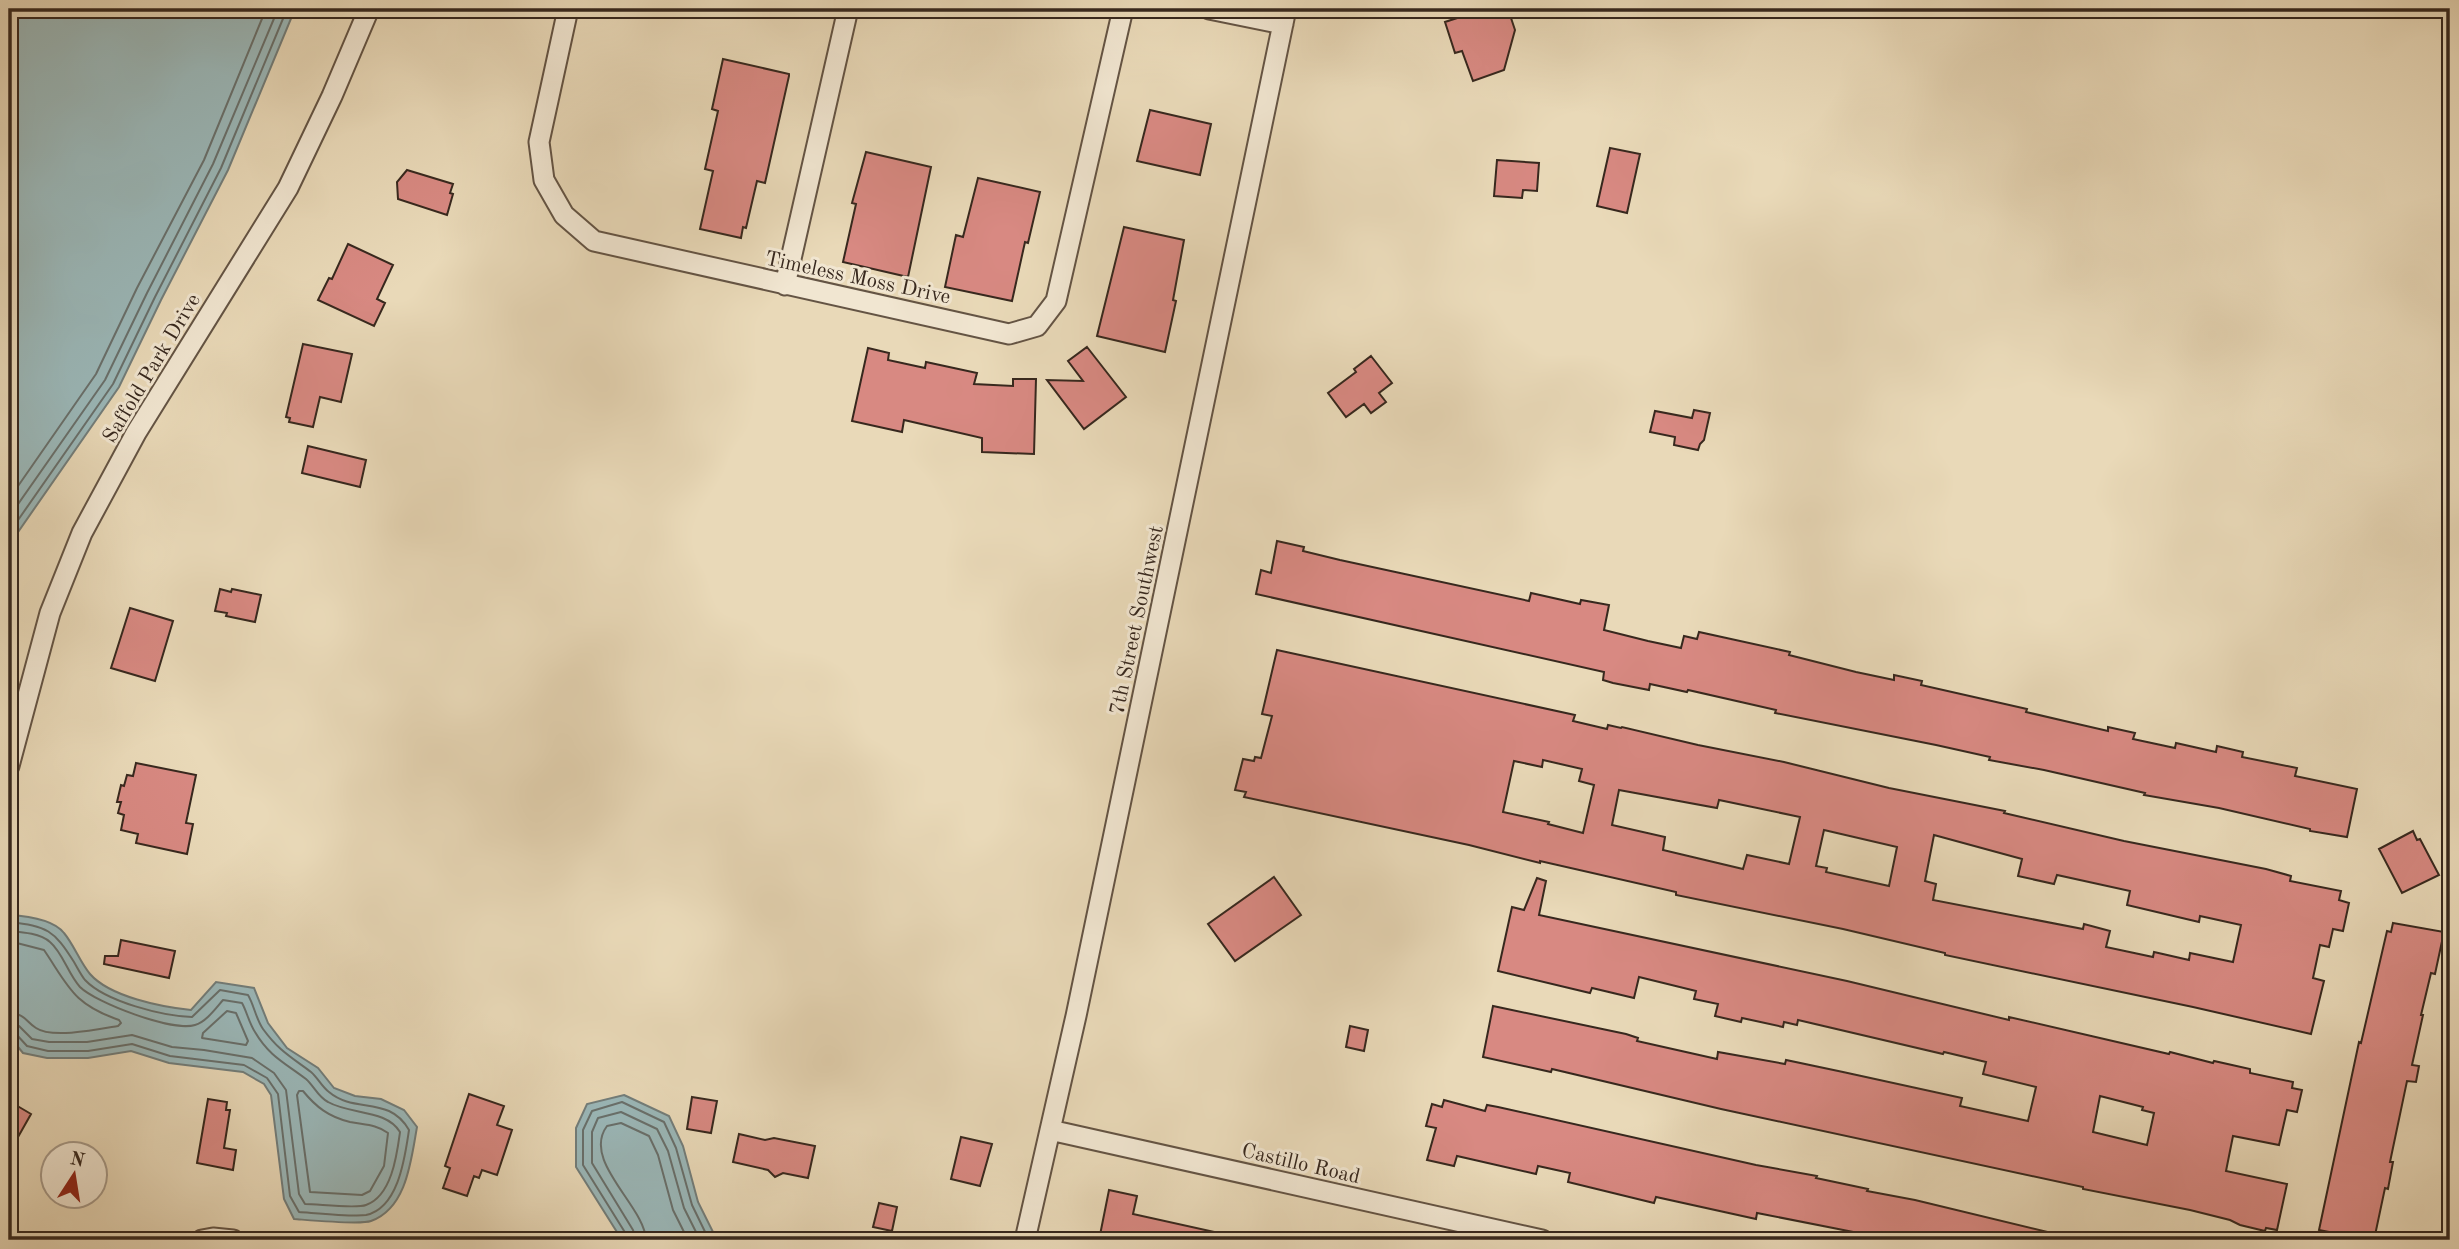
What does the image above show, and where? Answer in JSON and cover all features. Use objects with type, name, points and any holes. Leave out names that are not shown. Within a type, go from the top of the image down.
[{"type":"street","name":"Saffold Park Drive","points":[[9,766],[50,612],[82,533],[136,433],[288,188],[332,96],[369,9]]},
{"type":"street","name":"Timeless Moss Drive","points":[[568,9],[539,142],[544,180],[564,215],[594,241],[1009,334],[1037,326],[1056,301],[1123,9]]},
{"type":"street","points":[[785,285],[848,9]]},
{"type":"street","points":[[1209,9],[1284,17]]},
{"type":"street","name":"7th Street Southwest","points":[[1025,1240],[1076,1016],[1284,17]]},
{"type":"street","name":"Castillo Road","points":[[1050,1130],[1542,1240]]},
{"type":"street","points":[[202,1240],[233,1240]]},
{"type":"water","points":[[9,9],[295,9],[228,170],[119,387],[9,545]]},
{"type":"water","points":[[9,915],[53,924],[68,938],[90,974],[110,989],[137,1000],[191,1010],[216,982],[254,988],[268,1023],[287,1048],[318,1068],[334,1088],[355,1096],[381,1099],[404,1110],[417,1127],[405,1182],[393,1205],[383,1215],[365,1222],[294,1219],[284,1199],[271,1095],[264,1084],[243,1072],[169,1063],[131,1051],[88,1058],[47,1058],[23,1053],[9,1036]]},
{"type":"water","points":[[624,1095],[669,1116],[683,1146],[698,1202],[717,1240],[622,1240],[576,1167],[576,1128],[587,1104]]},
{"type":"building","points":[[1485,9],[1508,9],[1515,30],[1504,70],[1473,81],[1462,51],[1455,53],[1445,22]]},
{"type":"building","points":[[723,59],[789,74],[765,183],[757,181],[746,228],[743,227],[741,238],[700,229],[713,171],[705,169],[718,111],[712,109]]},
{"type":"building","points":[[1150,110],[1211,124],[1200,175],[1137,161]]},
{"type":"building","points":[[1610,148],[1640,154],[1627,213],[1597,206]]},
{"type":"building","points":[[866,152],[931,167],[908,277],[843,262],[856,204],[852,203]]},
{"type":"building","points":[[1497,160],[1539,163],[1537,191],[1523,190],[1522,198],[1494,196]]},
{"type":"building","points":[[407,170],[453,184],[447,215],[398,199],[397,182]]},
{"type":"building","points":[[978,178],[1040,192],[1012,301],[945,287],[956,235],[963,237]]},
{"type":"building","points":[[1124,227],[1184,240],[1173,300],[1176,301],[1165,352],[1097,336]]},
{"type":"building","points":[[348,244],[393,265],[377,299],[385,303],[374,326],[318,300],[329,278],[332,279]]},
{"type":"building","points":[[303,344],[352,354],[341,402],[320,397],[313,427],[289,422],[290,418],[286,417]]},
{"type":"building","points":[[1087,347],[1126,397],[1084,429],[1047,380],[1083,381],[1068,361]]},
{"type":"building","points":[[868,348],[889,353],[888,360],[925,368],[926,362],[977,373],[974,384],[1013,386],[1013,379],[1036,379],[1034,454],[982,452],[982,438],[904,420],[902,432],[852,421]]},
{"type":"building","points":[[1371,356],[1392,383],[1379,393],[1386,402],[1371,413],[1364,404],[1346,417],[1328,393],[1356,372],[1354,369]]},
{"type":"building","points":[[1694,410],[1710,413],[1704,440],[1698,450],[1674,445],[1675,437],[1650,432],[1655,411],[1692,418]]},
{"type":"building","points":[[308,446],[366,460],[360,487],[302,473]]},
{"type":"building","points":[[1277,541],[1340,560],[1529,601],[1531,593],[1580,604],[1581,600],[1609,605],[1604,630],[1648,641],[1681,648],[1684,636],[1697,639],[1699,632],[1790,652],[1789,655],[1856,672],[1894,680],[1894,675],[1922,681],[1921,685],[2027,709],[2026,712],[2069,722],[2108,731],[2108,727],[2135,733],[2133,739],[2175,748],[2176,743],[2216,752],[2217,746],[2243,752],[2242,757],[2297,768],[2295,776],[2357,789],[2347,837],[2310,831],[2219,808],[2144,795],[2145,793],[1989,760],[1990,757],[1936,745],[1775,713],[1776,710],[1688,690],[1687,692],[1650,684],[1649,690],[1613,683],[1603,680],[1604,672],[1256,594],[1261,570],[1271,573]]},
{"type":"building","points":[[220,589],[261,595],[255,622],[215,611]]},
{"type":"building","points":[[130,608],[173,621],[155,681],[111,668]]},
{"type":"building","points":[[1277,650],[1575,715],[1573,721],[1607,729],[1608,725],[1622,727],[1889,788],[2005,811],[2004,813],[2124,841],[2266,869],[2291,876],[2290,881],[2341,891],[2339,900],[2349,903],[2343,931],[2333,929],[2329,947],[2320,945],[2313,978],[2324,981],[2311,1034],[1945,955],[1843,929],[1676,895],[1676,892],[1540,861],[1244,797],[1246,792],[1235,790],[1243,759],[1254,761],[1255,757],[1261,758],[1272,716],[1262,714]],"holes":[[[1543,760],[1582,769],[1579,781],[1594,785],[1583,833],[1503,812],[1514,761],[1542,767]],[[1619,790],[1717,808],[1719,800],[1800,817],[1789,864],[1747,855],[1743,869],[1663,850],[1665,837],[1612,825]],[[1824,830],[1897,847],[1889,886],[1826,872],[1827,868],[1816,866]],[[1934,835],[2022,859],[2018,876],[2054,884],[2057,875],[2130,891],[2127,905],[2199,922],[2200,916],[2241,925],[2233,962],[2190,953],[2189,960],[2154,952],[2153,957],[2106,947],[2110,931],[2084,924],[2083,929],[1933,900],[1936,884],[1925,881]]]},
{"type":"building","points":[[136,763],[196,775],[186,823],[193,824],[187,854],[136,843],[138,834],[121,830],[124,815],[118,813],[121,802],[117,802],[121,785],[124,786],[127,775],[133,776]]},
{"type":"building","points":[[2413,831],[2439,875],[2402,893],[2379,849]]},
{"type":"building","points":[[1274,877],[1301,915],[1235,961],[1208,924]]},
{"type":"building","points":[[1537,878],[1546,881],[1539,915],[1847,981],[2009,1020],[2009,1017],[2169,1054],[2170,1052],[2213,1063],[2214,1061],[2250,1069],[2250,1073],[2293,1082],[2292,1088],[2302,1090],[2297,1112],[2287,1110],[2279,1145],[2233,1136],[2226,1171],[2287,1184],[2277,1230],[2266,1228],[2265,1231],[2190,1210],[1721,1109],[1552,1069],[1551,1072],[1483,1057],[1493,1006],[1626,1034],[1638,1038],[1637,1041],[1717,1059],[1718,1052],[1785,1064],[1786,1060],[1843,1072],[1962,1098],[1960,1106],[2028,1121],[2036,1087],[1983,1074],[1986,1062],[1798,1020],[1797,1025],[1784,1022],[1783,1027],[1742,1018],[1741,1022],[1715,1016],[1718,1004],[1694,999],[1696,991],[1639,977],[1634,998],[1592,988],[1590,993],[1498,971],[1512,907],[1524,910]],"holes":[[[2100,1096],[2143,1107],[2142,1110],[2154,1113],[2147,1145],[2093,1132]]]},
{"type":"building","points":[[2393,923],[2444,932],[2435,974],[2431,973],[2421,1015],[2412,1065],[2419,1066],[2416,1082],[2407,1081],[2390,1162],[2393,1162],[2388,1189],[2385,1188],[2374,1240],[2369,1240],[2319,1230],[2359,1042],[2361,1043],[2387,931],[2391,932]]},
{"type":"building","points":[[121,940],[175,951],[169,978],[104,964],[105,956],[118,956]]},
{"type":"building","points":[[1350,1026],[1368,1030],[1364,1051],[1346,1047]]},
{"type":"building","points":[[469,1094],[504,1106],[497,1125],[512,1130],[497,1175],[482,1170],[479,1178],[474,1176],[467,1196],[443,1188],[450,1168],[445,1166]]},
{"type":"building","points":[[692,1097],[717,1101],[711,1133],[687,1129]]},
{"type":"building","points":[[208,1099],[227,1102],[226,1110],[230,1110],[224,1148],[236,1150],[233,1170],[197,1163]]},
{"type":"building","points":[[1444,1100],[1485,1111],[1487,1105],[1498,1107],[1756,1165],[1817,1176],[1816,1178],[1868,1189],[1867,1191],[2056,1234],[2055,1240],[1879,1240],[1879,1237],[1757,1213],[1756,1219],[1656,1197],[1654,1203],[1568,1182],[1570,1173],[1538,1166],[1536,1174],[1457,1156],[1454,1166],[1427,1160],[1436,1128],[1426,1126],[1432,1104],[1442,1107]]},
{"type":"building","points":[[9,1101],[31,1114],[9,1153]]},
{"type":"building","points":[[739,1134],[815,1146],[808,1178],[783,1173],[775,1177],[768,1170],[733,1162]]},
{"type":"building","points":[[961,1137],[992,1144],[980,1186],[951,1179]]},
{"type":"building","points":[[1109,1190],[1137,1196],[1133,1214],[1219,1233],[1218,1240],[1099,1240]]},
{"type":"building","points":[[879,1203],[897,1207],[892,1231],[873,1227]]}]
